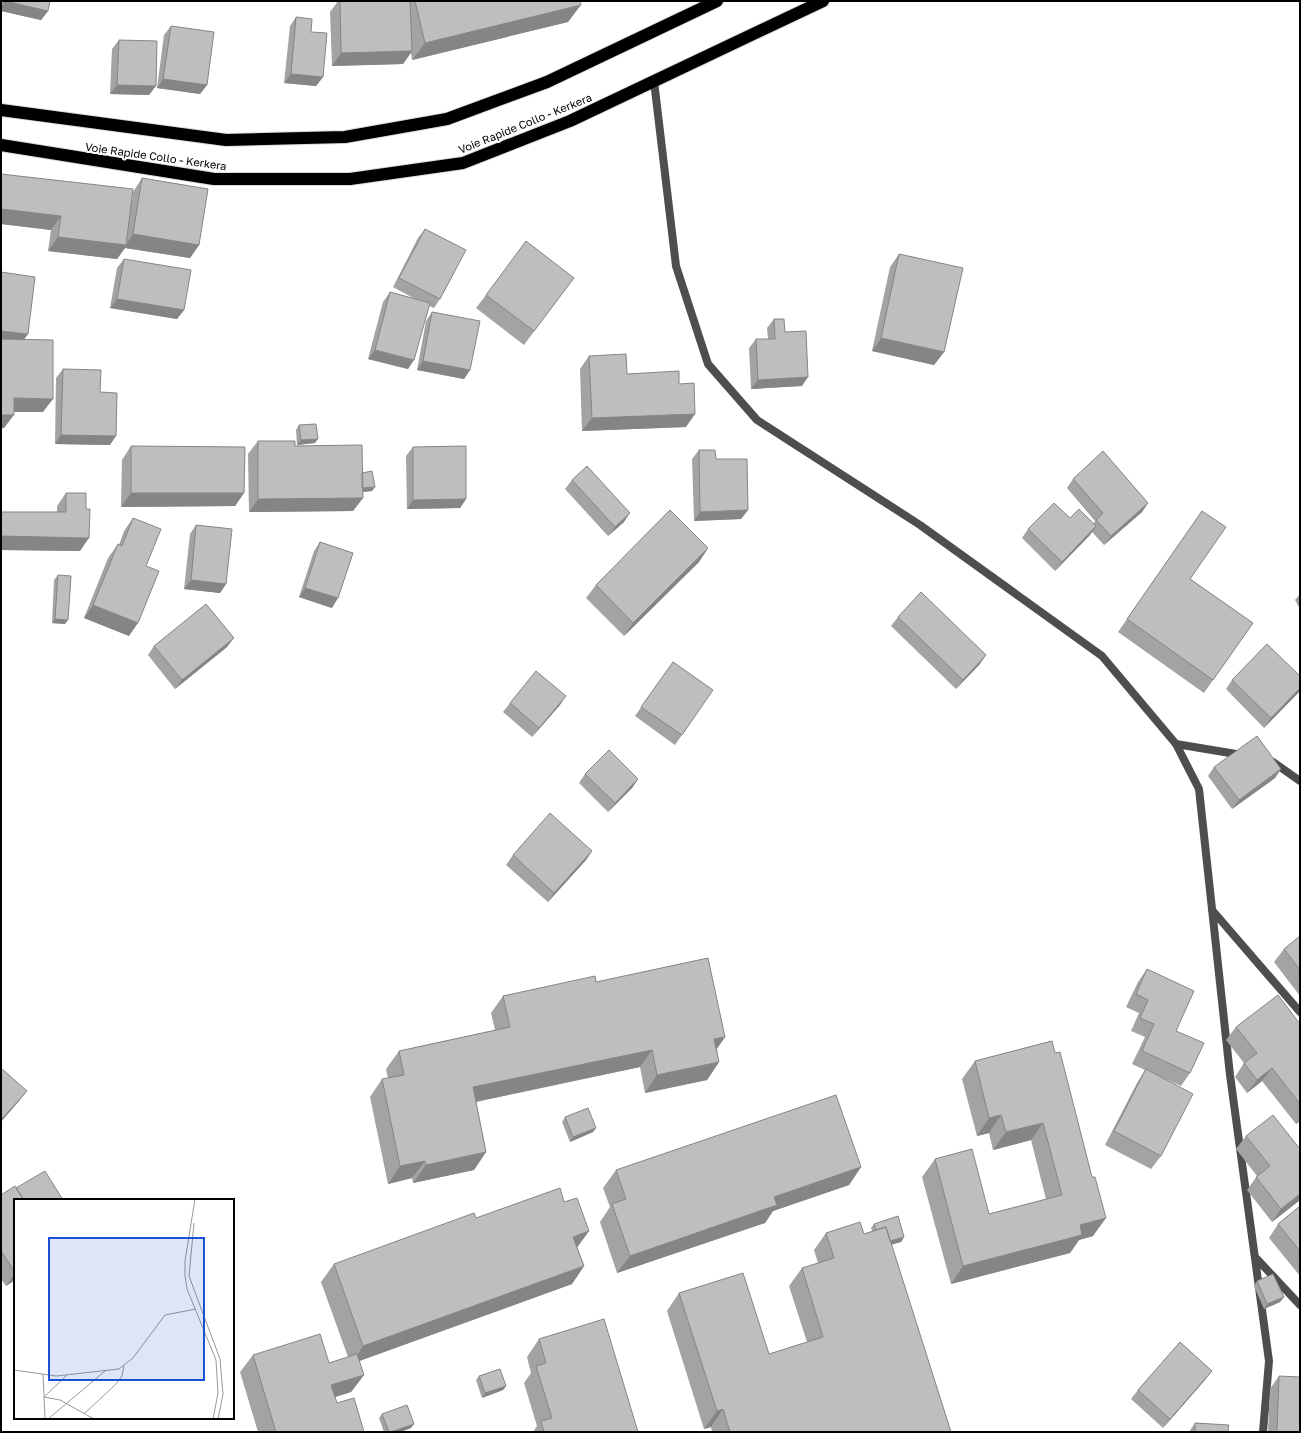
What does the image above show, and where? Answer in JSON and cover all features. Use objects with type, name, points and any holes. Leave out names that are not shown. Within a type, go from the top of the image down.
[{"type":"highway","points":[[1,110],[226,140],[346,137],[446,119],[540,85],[718,1]]},
{"type":"highway","name":"Voie Rapide Collo - Kerkera","points":[[1,145],[214,179],[350,179],[463,163],[570,121],[823,1]]},
{"type":"street","points":[[654,81],[676,266],[708,364],[756,420],[920,525],[1102,656],[1176,744],[1199,789],[1230,1075],[1269,1361],[1263,1432]]},
{"type":"street","points":[[1176,744],[1269,760],[1300,781]]},
{"type":"street","points":[[1212,910],[1300,1012]]},
{"type":"street","points":[[1255,1257],[1300,1305]]},
{"type":"building","points":[[5,1],[50,1],[48,11]]},
{"type":"building","points":[[340,1],[410,1],[412,51],[341,53]]},
{"type":"building","points":[[415,1],[580,1],[581,5],[425,43]]},
{"type":"building","points":[[296,17],[312,19],[311,32],[327,33],[323,77],[291,74]]},
{"type":"building","points":[[171,26],[214,32],[207,85],[163,79]]},
{"type":"building","points":[[119,40],[157,41],[156,86],[117,85]]},
{"type":"building","points":[[1,174],[133,189],[126,245],[58,237],[61,216],[1,209]]},
{"type":"building","points":[[142,178],[208,189],[199,245],[133,234]]},
{"type":"building","points":[[425,229],[466,250],[440,299],[399,278]]},
{"type":"building","points":[[526,241],[574,278],[534,331],[486,295]]},
{"type":"building","points":[[899,254],[963,268],[944,352],[881,338]]},
{"type":"building","points":[[124,259],[191,270],[184,310],[117,299]]},
{"type":"building","points":[[1,272],[35,277],[28,334],[1,331]]},
{"type":"building","points":[[390,292],[430,303],[414,360],[375,350]]},
{"type":"building","points":[[432,312],[480,321],[470,370],[423,361]]},
{"type":"building","points":[[774,319],[784,319],[785,332],[806,331],[808,377],[758,380],[756,339],[775,339]]},
{"type":"building","points":[[1,339],[53,340],[53,399],[14,398],[14,415],[1,415]]},
{"type":"building","points":[[626,354],[627,374],[679,371],[679,384],[694,383],[695,414],[592,418],[589,356]]},
{"type":"building","points":[[63,369],[101,370],[100,392],[117,393],[116,436],[61,435]]},
{"type":"building","points":[[316,424],[318,439],[301,440],[299,425]]},
{"type":"building","points":[[258,441],[295,441],[295,446],[362,445],[363,498],[258,499]]},
{"type":"building","points":[[131,446],[245,447],[244,493],[131,493]]},
{"type":"building","points":[[466,446],[466,499],[413,500],[413,447]]},
{"type":"building","points":[[699,450],[715,450],[716,459],[747,459],[748,510],[700,512]]},
{"type":"building","points":[[1103,451],[1148,503],[1111,536],[1096,520],[1103,513],[1073,479]]},
{"type":"building","points":[[587,466],[630,513],[615,527],[572,480]]},
{"type":"building","points":[[372,471],[375,487],[362,488],[362,473]]},
{"type":"building","points":[[66,493],[86,493],[86,509],[90,509],[89,538],[1,536],[1,512],[66,512]]},
{"type":"building","points":[[1054,503],[1070,518],[1079,509],[1096,526],[1062,562],[1028,529]]},
{"type":"building","points":[[670,510],[708,548],[633,623],[596,585]]},
{"type":"building","points":[[1202,511],[1226,527],[1190,579],[1253,623],[1213,680],[1127,619]]},
{"type":"building","points":[[133,518],[161,529],[146,566],[159,571],[138,623],[93,605],[118,544],[122,546]]},
{"type":"building","points":[[196,525],[232,529],[226,584],[191,580]]},
{"type":"building","points":[[320,542],[353,553],[338,598],[305,588]]},
{"type":"building","points":[[58,575],[71,576],[68,620],[55,619]]},
{"type":"building","points":[[921,592],[986,655],[963,680],[898,617]]},
{"type":"building","points":[[206,604],[234,638],[182,680],[154,646]]},
{"type":"building","points":[[1267,644],[1300,676],[1300,688],[1271,718],[1232,680]]},
{"type":"building","points":[[673,662],[713,690],[682,735],[641,707]]},
{"type":"building","points":[[536,671],[566,696],[539,728],[510,703]]},
{"type":"building","points":[[1257,736],[1281,769],[1239,800],[1214,767]]},
{"type":"building","points":[[609,750],[638,779],[615,803],[585,774]]},
{"type":"building","points":[[550,813],[592,851],[554,893],[513,855]]},
{"type":"building","points":[[1300,936],[1300,970],[1284,949]]},
{"type":"building","points":[[708,958],[725,1037],[714,1039],[719,1062],[657,1075],[652,1050],[473,1087],[486,1152],[426,1165],[425,1161],[400,1166],[382,1079],[404,1075],[399,1051],[510,1027],[503,996],[595,976],[596,982]]},
{"type":"building","points":[[1147,969],[1194,991],[1176,1031],[1204,1043],[1190,1073],[1142,1051],[1154,1024],[1140,1018],[1148,1000],[1136,994]]},
{"type":"building","points":[[1278,995],[1300,1024],[1300,1104],[1272,1068],[1257,1080],[1244,1063],[1257,1053],[1236,1027]]},
{"type":"building","points":[[1052,1041],[1055,1053],[1060,1052],[1092,1177],[1095,1177],[1106,1218],[1080,1225],[1082,1235],[963,1266],[935,1159],[972,1149],[989,1214],[1062,1195],[1043,1123],[1006,1132],[1001,1115],[989,1118],[975,1061]]},
{"type":"building","points":[[1,1068],[27,1091],[1,1120]]},
{"type":"building","points":[[1146,1069],[1193,1094],[1161,1156],[1114,1131]]},
{"type":"building","points":[[836,1095],[861,1167],[774,1197],[777,1205],[630,1256],[612,1204],[626,1199],[616,1170]]},
{"type":"building","points":[[588,1108],[596,1128],[573,1137],[565,1117]]},
{"type":"building","points":[[1273,1115],[1300,1149],[1300,1194],[1281,1209],[1256,1177],[1270,1166],[1246,1136]]},
{"type":"building","points":[[45,1171],[62,1199],[23,1199],[16,1188]]},
{"type":"building","points":[[15,1186],[23,1199],[14,1199],[14,1270],[1,1251],[1,1195]]},
{"type":"building","points":[[560,1188],[564,1202],[577,1198],[589,1231],[573,1237],[584,1266],[363,1346],[334,1264],[474,1213],[476,1218]]},
{"type":"building","points":[[1300,1206],[1300,1251],[1278,1224]]},
{"type":"building","points":[[898,1216],[904,1237],[890,1241],[886,1227],[876,1230],[874,1224]]},
{"type":"building","points":[[860,1222],[864,1234],[886,1227],[951,1432],[730,1432],[723,1409],[717,1411],[679,1293],[743,1273],[769,1354],[823,1337],[802,1268],[834,1258],[826,1233]]},
{"type":"building","points":[[1273,1274],[1284,1297],[1267,1304],[1257,1281]]},
{"type":"building","points":[[604,1319],[638,1432],[544,1432],[541,1421],[552,1418],[536,1366],[546,1363],[539,1339]]},
{"type":"building","points":[[320,1334],[329,1363],[357,1354],[364,1375],[331,1385],[337,1403],[354,1398],[364,1432],[276,1432],[253,1355]]},
{"type":"building","points":[[1180,1342],[1212,1371],[1170,1419],[1138,1390]]},
{"type":"building","points":[[500,1369],[506,1386],[485,1393],[479,1376]]},
{"type":"building","points":[[1279,1376],[1300,1377],[1300,1432],[1277,1432]]},
{"type":"building","points":[[407,1405],[414,1424],[389,1432],[382,1414]]},
{"type":"building","points":[[1195,1423],[1229,1425],[1228,1432],[1195,1432]]}]
